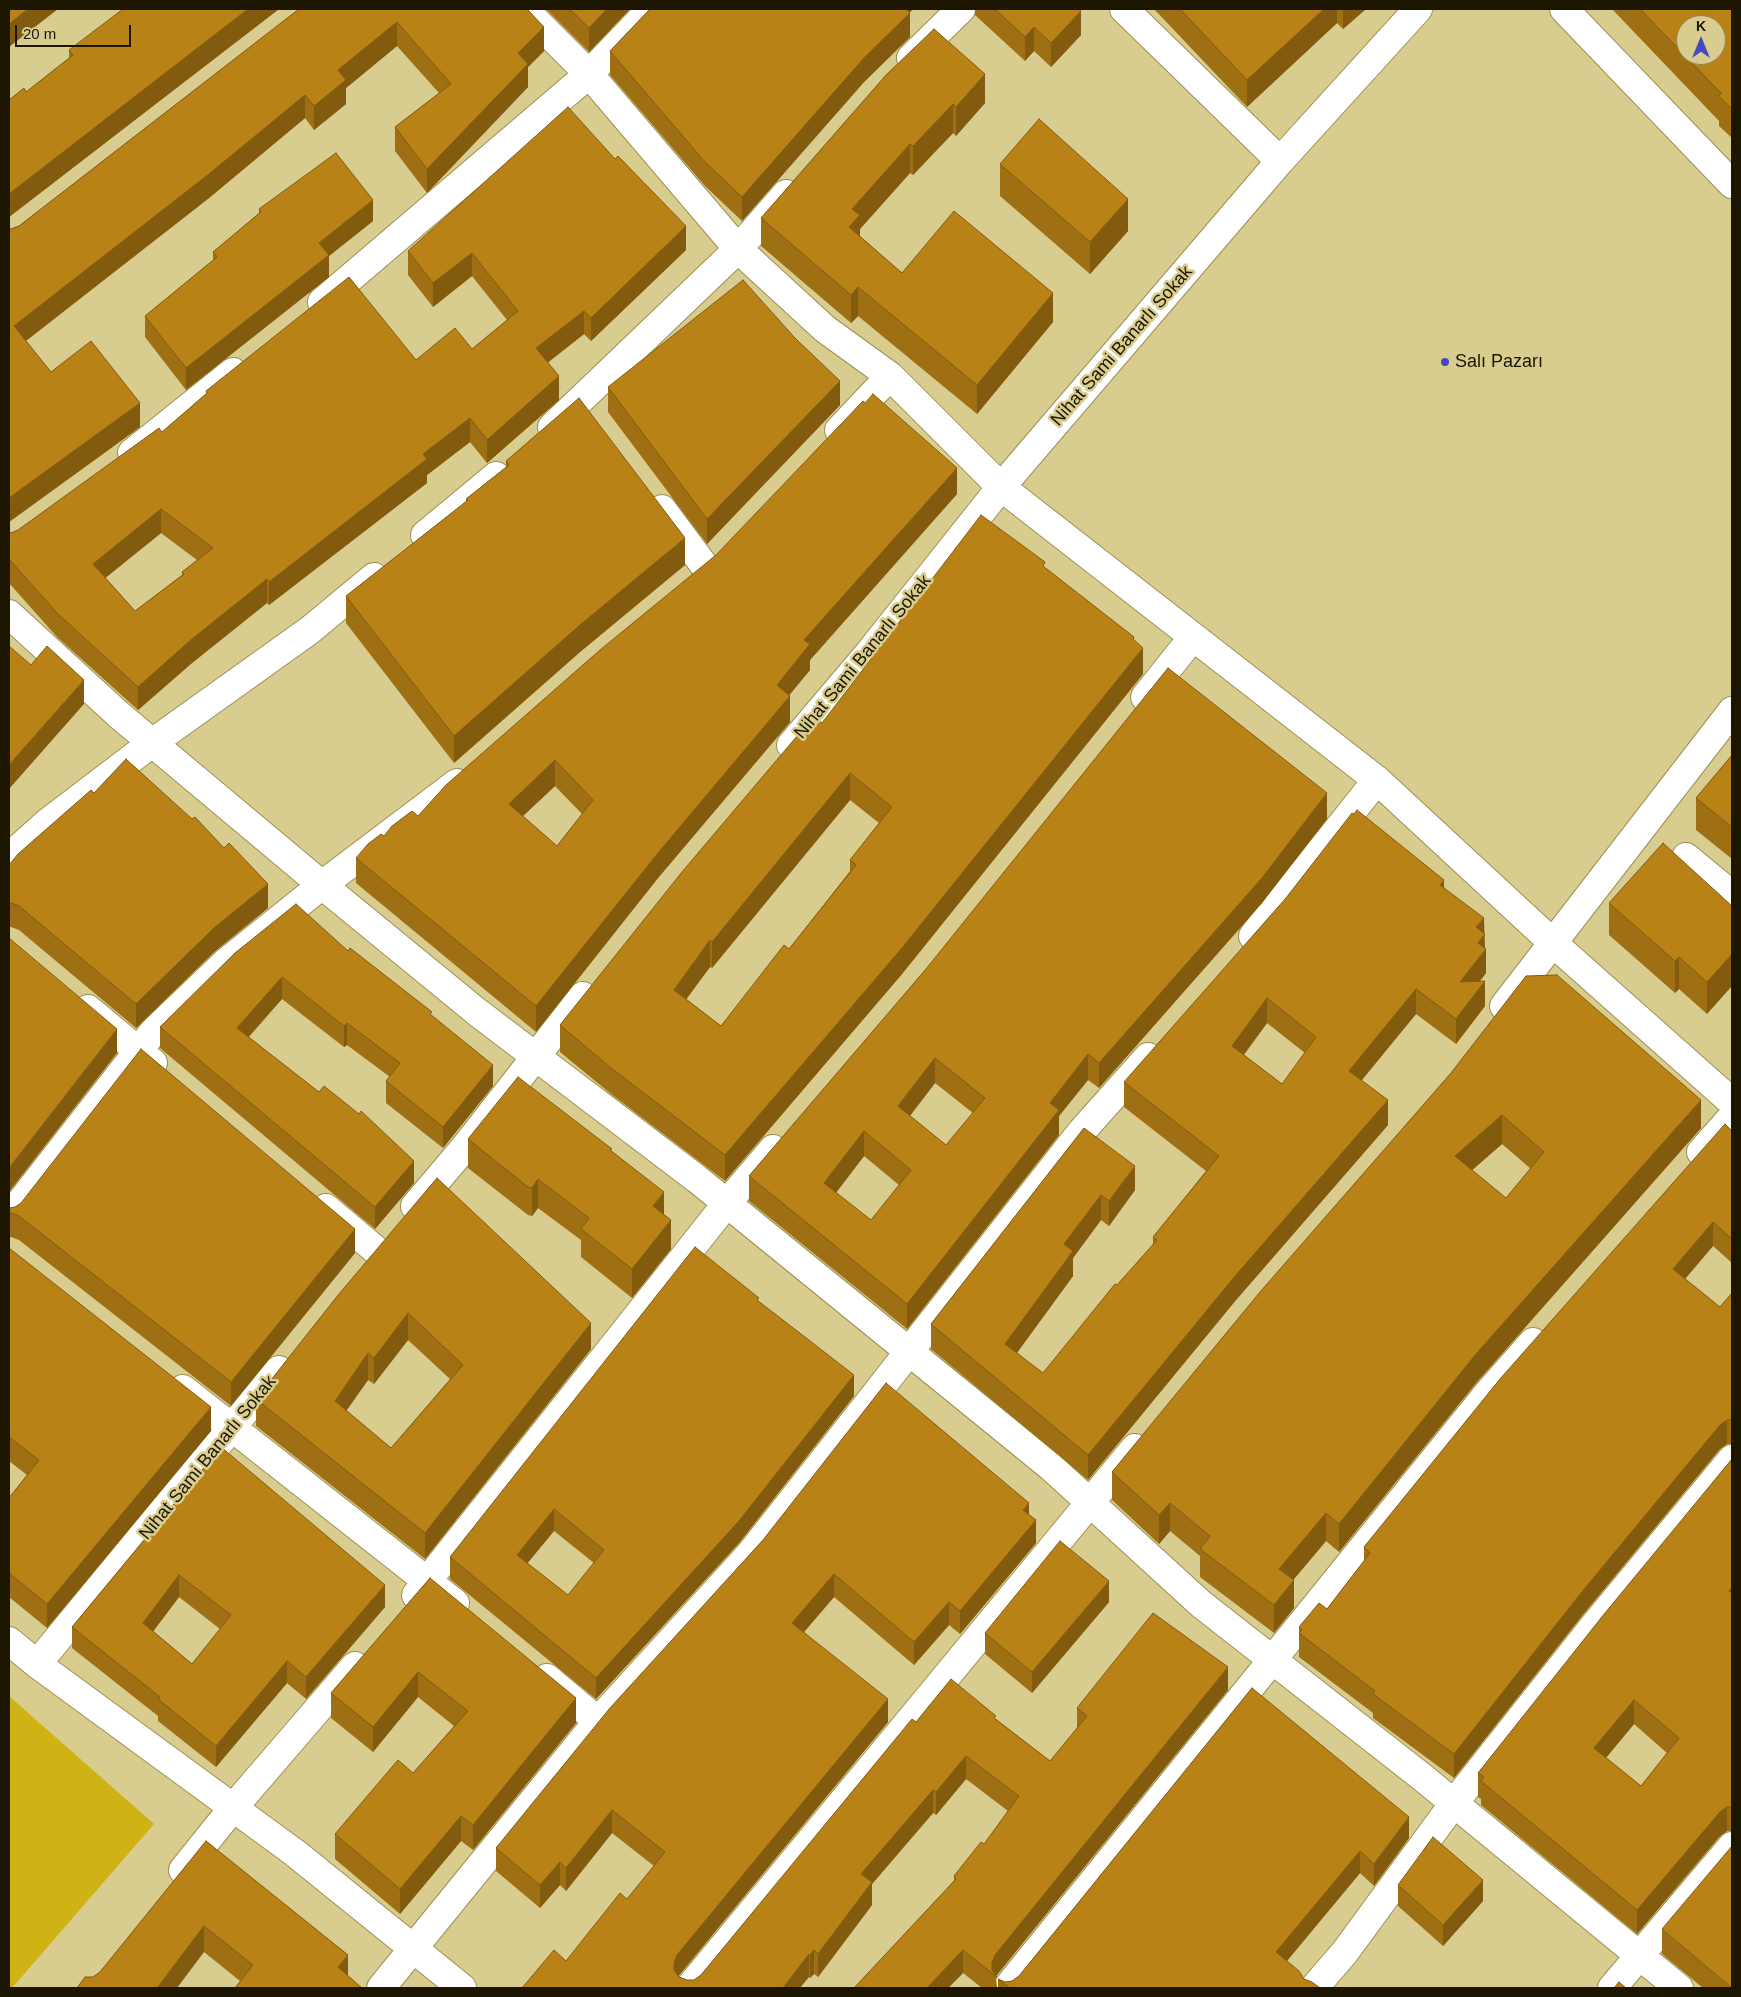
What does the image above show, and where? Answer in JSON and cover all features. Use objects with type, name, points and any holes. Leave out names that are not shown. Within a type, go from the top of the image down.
[{"type":"street","points":[[524,9],[589,74],[738,249],[825,329],[890,376],[1001,487],[1377,780],[1553,943],[1732,1102]]},
{"type":"street","points":[[303,317],[356,275],[589,74],[651,9]]},
{"type":"street","points":[[890,78],[961,9]]},
{"type":"street","points":[[1124,9],[1280,161]]},
{"type":"street","name":"Nihat Sami Banarlı Sokak","points":[[773,767],[869,653],[1001,487],[1280,161],[1418,9]]},
{"type":"street","points":[[1564,9],[1732,184]]},
{"type":"street","points":[[537,441],[587,410],[738,249],[804,174]]},
{"type":"street","points":[[113,466],[250,359]]},
{"type":"street","points":[[822,447],[890,376]]},
{"type":"street","points":[[9,857],[47,823],[152,743],[310,630],[514,460]]},
{"type":"street","points":[[647,489],[706,568]]},
{"type":"street","points":[[685,586],[727,547]]},
{"type":"street","points":[[9,614],[152,743],[322,885],[477,1012],[727,1203],[1052,1467],[1201,1604],[1454,1803],[1679,1988]]},
{"type":"street","points":[[1132,713],[1193,638]]},
{"type":"street","points":[[1487,1029],[1732,710]]},
{"type":"street","points":[[9,1217],[153,1032],[224,963],[472,769]]},
{"type":"street","points":[[1235,957],[1274,913],[1377,780]]},
{"type":"street","points":[[1686,857],[1732,895]]},
{"type":"street","points":[[358,1273],[465,1147],[597,980]]},
{"type":"street","points":[[70,993],[176,1082]]},
{"type":"street","points":[[381,1988],[598,1721],[750,1553],[1082,1131],[1165,1037]]},
{"type":"street","points":[[1686,1169],[1732,1116]]},
{"type":"street","points":[[403,1610],[727,1203],[791,1128]]},
{"type":"street","points":[[310,1195],[377,1251]]},
{"type":"street","points":[[1007,1988],[1274,1661],[1488,1393],[1547,1326]]},
{"type":"street","name":"Nihat Sami Banarlı Sokak","points":[[37,1664],[233,1429],[297,1347]]},
{"type":"street","points":[[163,1374],[473,1618]]},
{"type":"street","points":[[689,1988],[1153,1426]]},
{"type":"street","points":[[1314,1988],[1345,1952],[1454,1803],[1593,1626],[1732,1459]]},
{"type":"street","points":[[9,1641],[37,1664],[232,1809],[295,1853],[462,1988]]},
{"type":"street","points":[[170,1886],[232,1809],[371,1647]]},
{"type":"street","points":[[524,1660],[598,1721]]},
{"type":"street","points":[[1612,1988],[1732,1846]]},
{"type":"shaded area","points":[[9,1696],[154,1824],[12,1988],[9,1988]]},
{"type":"building","points":[[9,9],[28,9],[9,24]]},
{"type":"building","points":[[123,9],[248,9],[9,194],[9,100],[24,88],[26,92],[73,55],[69,50]]},
{"type":"building","points":[[299,9],[527,9],[544,27],[518,53],[528,64],[427,169],[395,127],[451,84],[397,22],[338,70],[346,80],[314,106],[305,95],[209,174],[14,326],[51,372],[91,341],[140,403],[9,498],[9,228],[19,226]]},
{"type":"building","points":[[570,9],[607,9],[589,28]]},
{"type":"building","points":[[650,9],[906,9],[910,13],[864,58],[742,197],[705,162],[610,51]]},
{"type":"building","points":[[995,9],[1078,9],[1081,11],[1051,43],[1034,27],[1025,37]]},
{"type":"building","points":[[1180,9],[1324,9],[1247,80]]},
{"type":"building","points":[[1640,9],[1732,9],[1732,109],[1719,96],[1721,93],[1694,65],[1726,65],[1726,15],[1676,15],[1676,46]]},
{"type":"building","points":[[934,29],[985,74],[956,107],[953,104],[913,146],[910,144],[852,209],[860,215],[849,227],[902,273],[954,211],[1053,293],[977,385],[858,287],[851,295],[761,218],[887,74]]},
{"type":"building","points":[[568,107],[615,159],[618,156],[686,226],[591,318],[584,311],[536,348],[559,376],[487,440],[470,418],[423,454],[427,459],[269,582],[267,579],[192,639],[138,687],[57,613],[9,559],[9,532],[18,530],[159,428],[162,432],[207,393],[206,391],[349,277],[416,360],[455,328],[472,349],[518,311],[472,253],[433,283],[408,251]],"holes":[[[161,509],[213,548],[182,572],[184,574],[135,611],[93,564]]]},
{"type":"building","points":[[1039,119],[1128,199],[1090,242],[1000,164]]},
{"type":"building","points":[[336,153],[373,200],[319,243],[329,255],[186,368],[145,316],[217,257],[213,252],[261,212],[259,209]]},
{"type":"building","points":[[743,280],[795,338],[840,381],[707,519],[608,387]]},
{"type":"building","points":[[873,394],[957,468],[804,640],[810,644],[777,685],[790,696],[658,853],[536,1006],[356,858],[368,844],[381,834],[384,836],[392,826],[412,811],[418,816],[446,785],[600,650],[716,555],[863,401],[865,403]],"holes":[[[555,760],[593,800],[557,846],[509,804]]]},
{"type":"building","points":[[579,398],[685,538],[580,625],[454,736],[346,596],[468,500],[466,499],[509,465],[506,461]]},
{"type":"building","points":[[981,515],[1045,562],[1043,566],[1134,637],[1133,639],[1143,648],[902,948],[725,1155],[611,1068],[560,1025],[682,872],[814,716],[822,723]],"holes":[[[850,773],[892,807],[850,860],[856,865],[789,949],[784,945],[721,1026],[674,990],[710,940],[712,942]]]},
{"type":"building","points":[[9,646],[31,665],[47,646],[84,680],[9,765]]},
{"type":"building","points":[[1168,668],[1327,793],[1262,878],[1099,1063],[1088,1054],[1050,1103],[1059,1110],[907,1304],[749,1176],[926,969]],"holes":[[[935,1058],[985,1098],[946,1145],[898,1106]],[[864,1131],[911,1170],[871,1220],[824,1183]]]},
{"type":"building","points":[[1732,755],[1732,827],[1696,798]]},
{"type":"building","points":[[126,759],[192,819],[195,817],[224,848],[229,843],[268,884],[214,928],[136,1004],[19,906],[9,903],[9,865],[18,854],[91,790],[94,793]]},
{"type":"building","points":[[1357,810],[1444,880],[1440,885],[1484,918],[1476,927],[1485,934],[1478,943],[1486,949],[1460,982],[1485,981],[1456,1019],[1416,989],[1349,1071],[1388,1100],[1236,1275],[1088,1455],[931,1324],[1084,1128],[1135,1166],[1109,1201],[1101,1195],[1064,1244],[1073,1251],[1005,1344],[1043,1373],[1115,1284],[1117,1285],[1157,1240],[1153,1237],[1219,1156],[1124,1082],[1286,898],[1352,813],[1354,814]],"holes":[[[1267,998],[1316,1037],[1282,1084],[1232,1046]]]},
{"type":"building","points":[[1663,843],[1732,906],[1732,954],[1707,982],[1679,957],[1675,961],[1609,903]]},
{"type":"building","points":[[296,904],[348,951],[350,948],[432,1012],[430,1014],[493,1065],[443,1127],[386,1081],[400,1063],[347,1023],[344,1026],[282,977],[237,1028],[319,1092],[324,1086],[359,1114],[361,1111],[414,1161],[375,1207],[160,1027],[235,953]]},
{"type":"building","points":[[9,938],[117,1029],[9,1168]]},
{"type":"building","points":[[1557,975],[1701,1100],[1476,1354],[1339,1524],[1326,1513],[1279,1569],[1294,1580],[1274,1605],[1200,1549],[1210,1536],[1170,1503],[1159,1515],[1112,1472],[1260,1292],[1451,1073],[1526,976]],"holes":[[[1502,1115],[1544,1152],[1506,1198],[1455,1156]]]},
{"type":"building","points":[[141,1049],[355,1229],[231,1382],[19,1216],[9,1213],[9,1208],[21,1203]]},
{"type":"building","points":[[518,1077],[612,1149],[610,1150],[664,1192],[653,1206],[671,1220],[632,1269],[581,1229],[589,1218],[538,1179],[532,1188],[528,1187],[468,1139]]},
{"type":"building","points":[[1725,1124],[1732,1131],[1732,1239],[1713,1222],[1673,1269],[1720,1307],[1732,1293],[1732,1420],[1727,1420],[1720,1425],[1581,1593],[1454,1754],[1373,1694],[1375,1691],[1299,1633],[1302,1630],[1299,1627],[1319,1603],[1327,1609],[1370,1553],[1364,1547],[1500,1379]]},
{"type":"building","points":[[437,1178],[591,1323],[425,1533],[256,1399],[339,1294]],"holes":[[[408,1313],[463,1365],[391,1448],[335,1401],[368,1353],[374,1358]]]},
{"type":"building","points":[[695,1247],[759,1298],[757,1300],[854,1375],[739,1521],[596,1678],[450,1557]],"holes":[[[554,1509],[604,1550],[568,1595],[517,1555]]]},
{"type":"building","points":[[9,1248],[211,1407],[47,1604],[9,1573],[9,1498],[39,1460],[9,1437]]},
{"type":"building","points":[[886,1383],[1029,1503],[1023,1510],[1036,1520],[960,1611],[949,1602],[914,1642],[834,1574],[792,1623],[888,1699],[677,1955],[674,1970],[679,1977],[694,1980],[701,1975],[912,1719],[916,1722],[951,1679],[996,1716],[994,1718],[1050,1761],[1087,1716],[1077,1708],[1153,1613],[1228,1667],[995,1955],[992,1970],[997,1977],[963,1950],[927,1988],[854,1988],[956,1879],[954,1876],[981,1842],[984,1844],[1019,1796],[966,1756],[936,1792],[933,1790],[861,1874],[872,1882],[818,1954],[814,1950],[809,1954],[783,1988],[522,1988],[554,1950],[566,1961],[620,1893],[627,1899],[665,1852],[612,1810],[566,1868],[560,1862],[540,1885],[496,1848],[610,1708],[763,1540]]},
{"type":"building","points":[[221,1447],[385,1585],[306,1677],[287,1661],[216,1746],[158,1699],[160,1697],[72,1627]],"holes":[[[179,1575],[231,1615],[192,1664],[143,1623]]]},
{"type":"building","points":[[1732,1459],[1732,1587],[1729,1591],[1732,1593],[1732,1807],[1727,1807],[1720,1812],[1637,1910],[1481,1781],[1484,1777],[1478,1773],[1605,1613]],"holes":[[[1634,1700],[1679,1738],[1641,1786],[1594,1748]]]},
{"type":"building","points":[[1060,1541],[1109,1581],[1032,1672],[985,1633]]},
{"type":"building","points":[[430,1578],[576,1698],[473,1825],[461,1816],[400,1889],[335,1834],[398,1760],[413,1773],[468,1711],[418,1672],[373,1727],[331,1693]]},
{"type":"building","points":[[1252,1688],[1409,1817],[1374,1864],[1360,1851],[1276,1952],[1299,1971],[1304,1979],[1320,1988],[1010,1988],[998,1979],[1005,1982],[1012,1981],[1019,1976]]},
{"type":"building","points":[[1433,1837],[1483,1880],[1443,1925],[1398,1885]]},
{"type":"building","points":[[206,1841],[348,1955],[338,1967],[362,1988],[235,1988],[253,1965],[204,1926],[157,1988],[77,1988],[85,1977],[93,1977],[100,1972]]},
{"type":"building","points":[[1732,1846],[1732,1988],[1662,1929]]},
{"type":"building","points":[[1619,1982],[1626,1988],[1614,1988]]},
{"type":"place","name":"Salı Pazarı","points":[[1445,362]]}]
